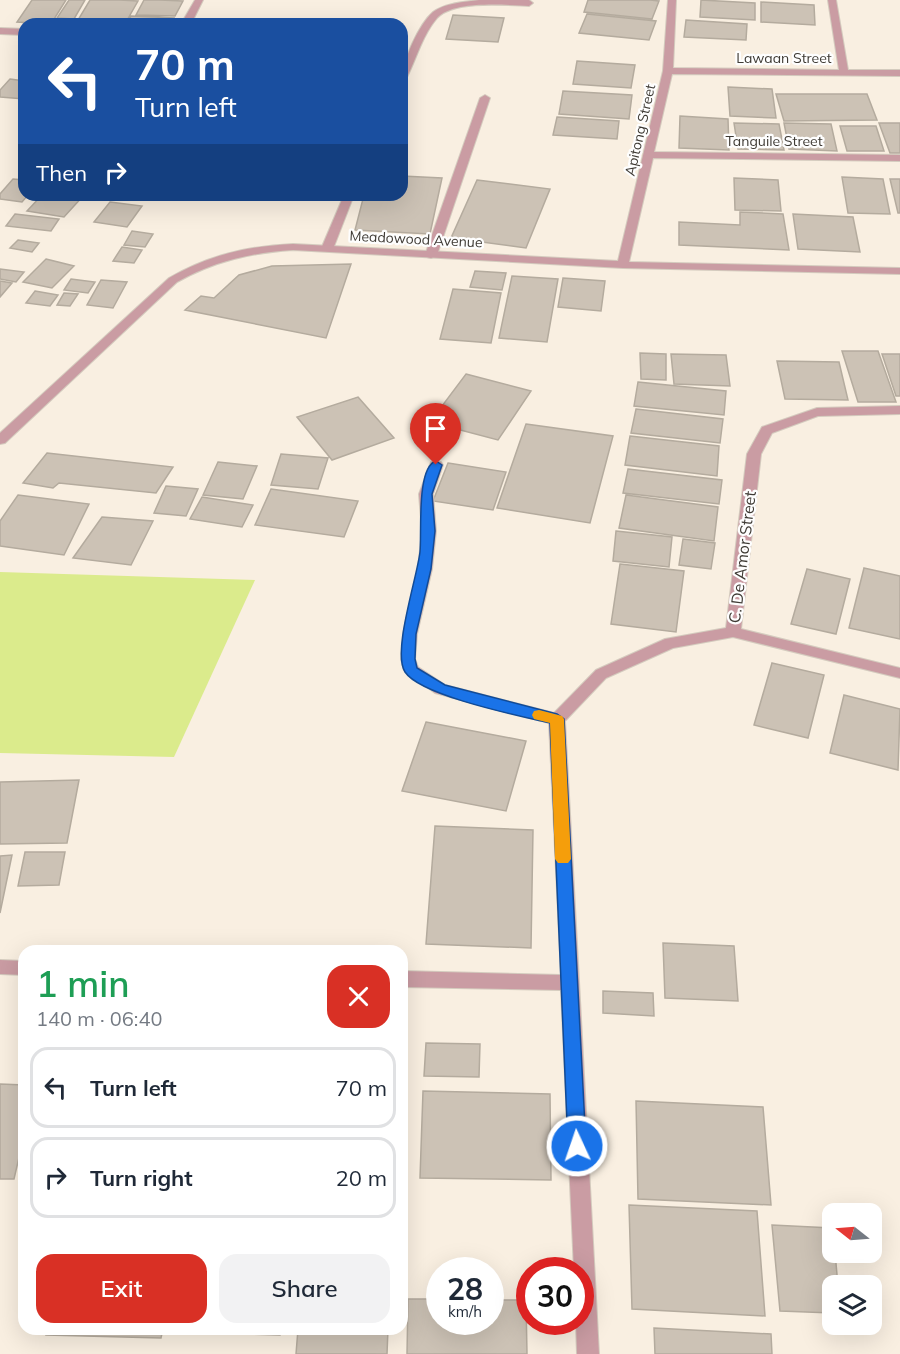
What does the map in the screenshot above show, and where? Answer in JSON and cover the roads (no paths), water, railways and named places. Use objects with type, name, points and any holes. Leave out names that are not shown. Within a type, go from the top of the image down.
[{"type":"street","points":[[190,18],[200,0]]},
{"type":"street","name":"Apitong Street","points":[[622,265],[668,71],[672,0]]},
{"type":"street","points":[[832,0],[844,72]]},
{"type":"street","points":[[408,66],[435,14],[451,4],[468,1],[529,3]]},
{"type":"street","points":[[0,31],[18,32]]},
{"type":"street","name":"Lawaan Street","points":[[668,71],[900,73]]},
{"type":"street","points":[[431,255],[485,98]]},
{"type":"street","name":"Tanguile Street","points":[[647,155],[900,158]]},
{"type":"street","points":[[327,249],[347,201]]},
{"type":"street","name":"Meadowood Avenue","points":[[0,440],[173,280],[200,264],[256,249],[327,249],[622,265],[900,271]]},
{"type":"street","name":"C. De Amor Street","points":[[557,719],[601,674],[670,643],[733,632],[754,454],[767,430],[817,412],[900,410]]},
{"type":"street","points":[[436,465],[426,494],[429,531],[425,569],[410,634],[408,659],[411,670],[440,689],[557,719],[568,983],[588,1354]]},
{"type":"street","points":[[733,632],[900,673]]},
{"type":"street","points":[[0,967],[18,968]]},
{"type":"street","points":[[408,979],[568,983]]}]
